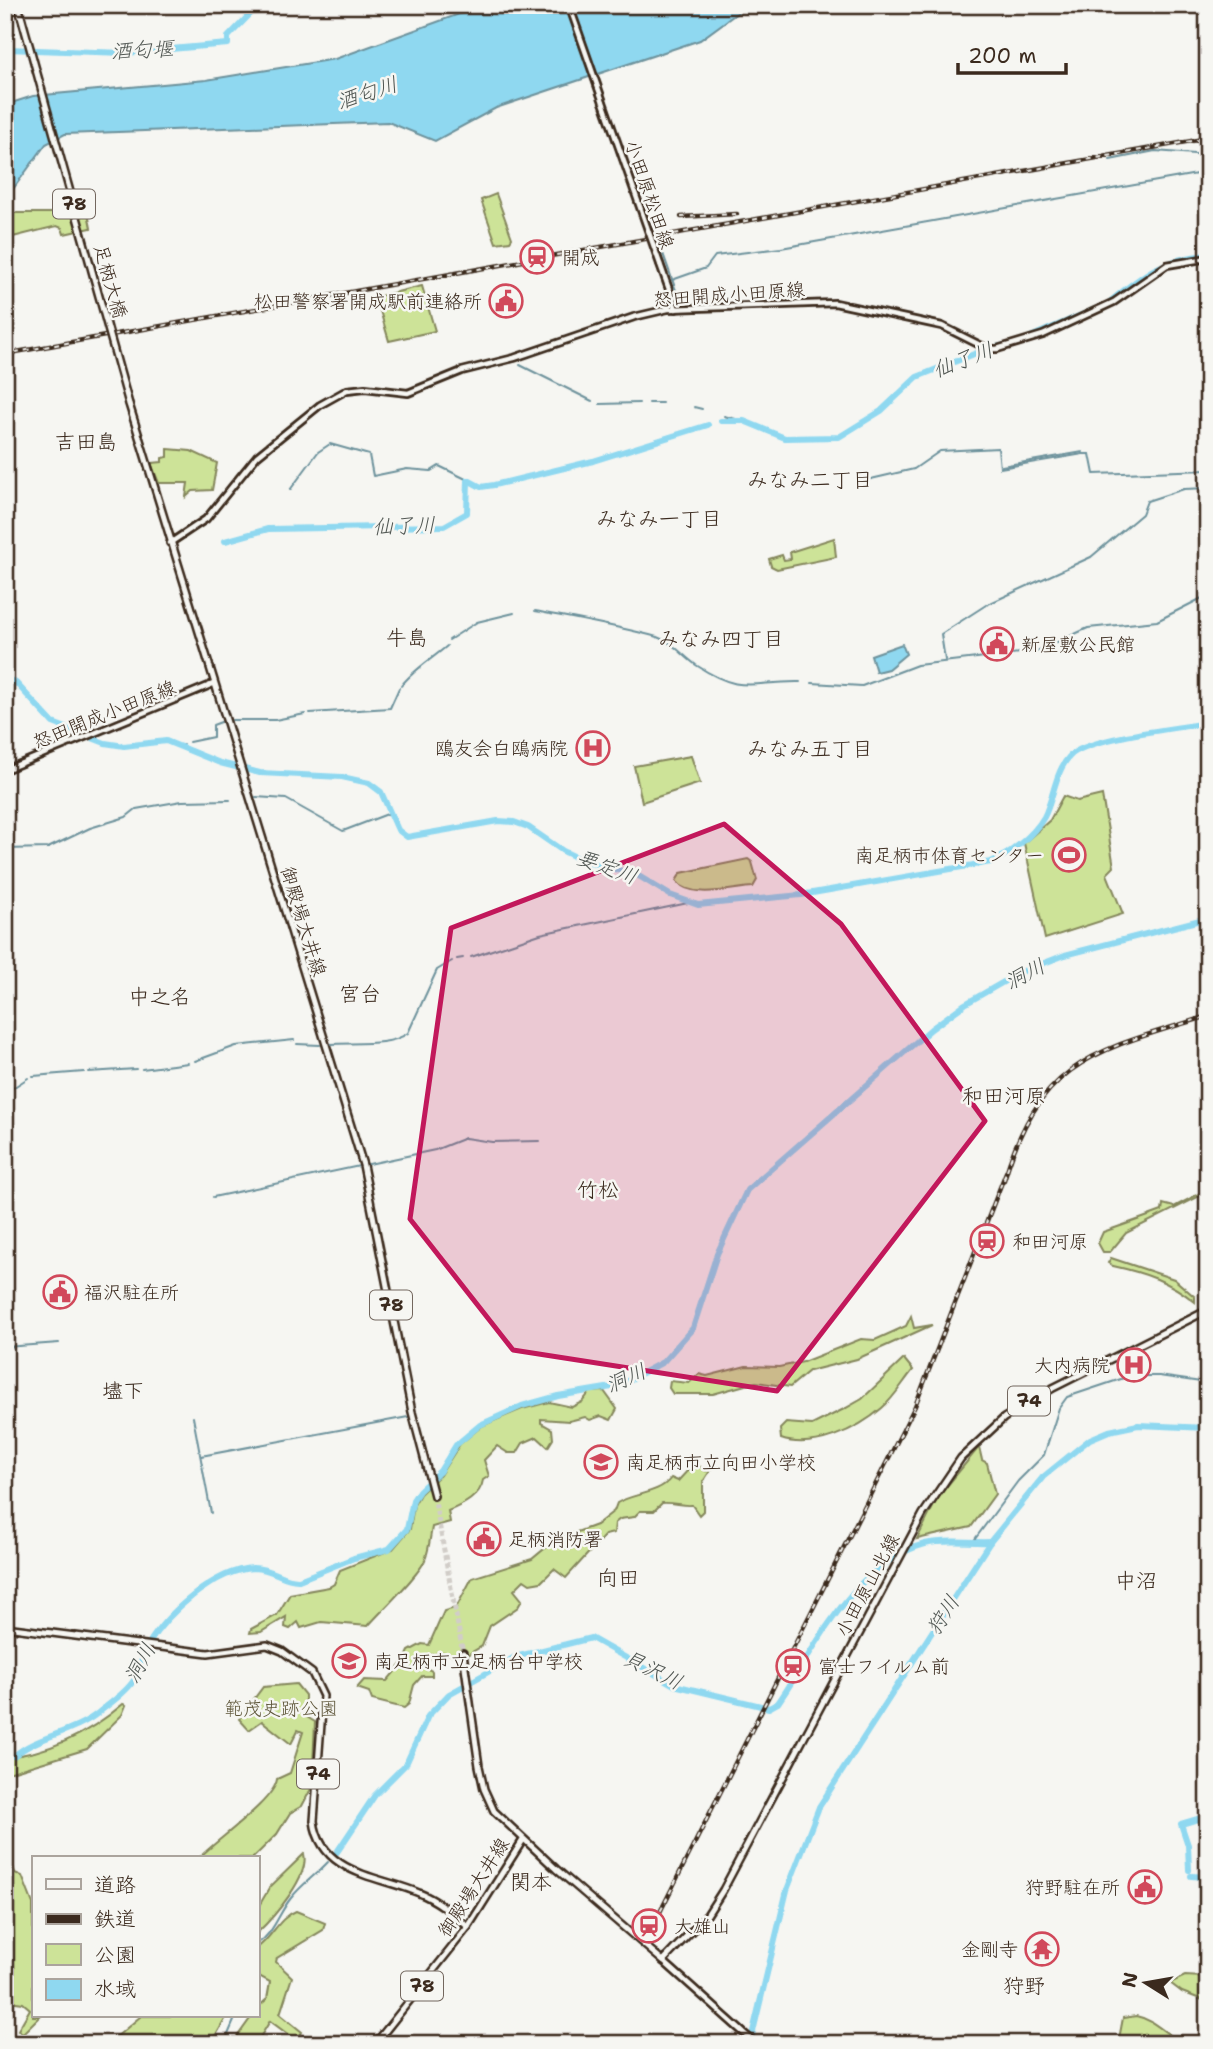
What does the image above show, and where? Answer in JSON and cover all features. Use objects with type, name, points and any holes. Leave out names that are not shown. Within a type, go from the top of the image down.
[{"type":"main road","name":"足柄大橋","points":[[18,5],[129,404]]},
{"type":"main road","name":"小田原松田線","points":[[569,5],[676,309]]},
{"type":"main road","name":"怒田開成小田原線","points":[[170,542],[206,519],[257,456],[338,393],[365,388],[408,393],[482,365],[519,357],[634,317],[676,309],[835,303],[942,326],[992,350],[1043,335],[1114,302],[1167,265],[1208,258]]},
{"type":"main road","name":"御殿場大井線","points":[[129,404],[213,684],[363,1163],[412,1412],[434,1496]]},
{"type":"main road","name":"怒田開成小田原線","points":[[5,770],[213,684]]},
{"type":"main road","name":"小田原山北線","points":[[663,1961],[707,1915],[723,1890],[902,1551],[950,1471],[975,1443],[1004,1418],[1044,1393],[1208,1310]]},
{"type":"main road","name":"74","points":[[5,1627],[216,1654],[267,1645],[282,1651],[312,1674],[321,1687],[324,1706],[314,1821],[319,1837],[334,1860],[346,1869],[430,1898],[468,1927]]},
{"type":"main road","name":"御殿場大井線","points":[[375,2044],[468,1927],[523,1840],[494,1811],[484,1788],[463,1653]]},
{"type":"main road","points":[[523,1840],[756,2044]]},
{"type":"highlighted area","points":[[724,824],[841,924],[985,1121],[777,1391],[513,1350],[410,1219],[451,928]]},
{"type":"green space","points":[[496,194],[512,238],[510,241],[496,243],[481,200]]},
{"type":"green space","points":[[5,213],[88,213],[91,228],[64,234],[62,228],[57,226],[5,239]]},
{"type":"green space","points":[[422,286],[435,331],[389,341],[376,297]]},
{"type":"green space","points":[[168,449],[191,451],[217,463],[212,490],[193,491],[186,497],[188,483],[159,483],[151,463],[162,462],[162,458],[168,457]]},
{"type":"green space","points":[[834,538],[836,557],[777,569],[771,566],[769,559],[782,555],[784,560],[791,559],[790,552]]},
{"type":"green space","points":[[691,756],[700,783],[642,802],[634,766]]},
{"type":"green space","name":"南足柄市体育センター","points":[[1102,795],[1114,867],[1107,874],[1123,914],[1045,939],[1024,843],[1050,820],[1063,796],[1077,801]]},
{"type":"green space","points":[[748,859],[752,862],[757,880],[753,887],[701,892],[683,887],[676,881],[681,873]]},
{"type":"green space","points":[[1208,1189],[1208,1192],[1126,1233],[1110,1252],[1103,1252],[1098,1243],[1103,1232],[1162,1211],[1163,1204],[1174,1207]]},
{"type":"green space","points":[[1111,1258],[1174,1279],[1195,1297],[1195,1302],[1176,1288],[1156,1279],[1113,1266],[1108,1263]]},
{"type":"green space","points":[[911,1316],[914,1328],[932,1325],[857,1359],[809,1371],[790,1387],[756,1382],[713,1394],[673,1394],[669,1388],[670,1381],[689,1383],[699,1374],[707,1376],[746,1366],[779,1367],[803,1362],[861,1339],[875,1340],[906,1326]]},
{"type":"green space","points":[[904,1359],[913,1370],[886,1404],[860,1424],[820,1440],[794,1442],[781,1439],[780,1429],[786,1423],[812,1425],[846,1408],[862,1399]]},
{"type":"green space","points":[[604,1391],[617,1409],[611,1420],[601,1416],[590,1420],[585,1417],[569,1421],[541,1419],[541,1423],[552,1429],[553,1439],[548,1447],[537,1437],[523,1443],[517,1453],[508,1453],[497,1446],[484,1460],[489,1476],[483,1480],[479,1491],[465,1503],[448,1511],[450,1522],[432,1527],[428,1552],[422,1566],[368,1626],[321,1622],[301,1628],[298,1622],[290,1629],[285,1627],[286,1617],[261,1632],[250,1633],[251,1629],[277,1615],[290,1594],[329,1587],[334,1584],[340,1570],[393,1549],[410,1529],[414,1505],[420,1494],[440,1475],[460,1444],[482,1426],[522,1409],[549,1402],[572,1407],[582,1402],[590,1392]]},
{"type":"green space","points":[[979,1447],[982,1460],[987,1463],[995,1494],[971,1527],[917,1539],[938,1497]]},
{"type":"green space","points":[[699,1466],[706,1471],[713,1466],[703,1482],[703,1511],[699,1515],[692,1505],[670,1503],[662,1503],[654,1511],[640,1511],[634,1517],[620,1519],[615,1523],[614,1533],[605,1535],[566,1578],[554,1569],[541,1582],[530,1584],[524,1580],[514,1590],[522,1600],[518,1607],[490,1626],[482,1646],[467,1655],[460,1651],[455,1656],[442,1652],[431,1655],[426,1668],[432,1671],[432,1676],[422,1676],[414,1685],[409,1704],[404,1708],[372,1700],[369,1692],[357,1688],[364,1680],[387,1681],[409,1651],[422,1644],[429,1645],[444,1611],[456,1608],[472,1578],[532,1559],[555,1540],[596,1525],[614,1511],[617,1503],[660,1487],[671,1478],[678,1481],[688,1470]]},
{"type":"green space","name":"範茂史跡公園","points":[[296,1684],[305,1695],[305,1716],[315,1722],[312,1787],[302,1806],[290,1813],[277,1834],[255,1856],[201,1856],[266,1798],[277,1779],[290,1773],[303,1732],[298,1730],[291,1744],[262,1721],[249,1730],[239,1719],[263,1687]]},
{"type":"green space","points":[[123,1704],[126,1705],[122,1715],[87,1749],[5,1774],[5,1757],[38,1751],[68,1740],[97,1724]]},
{"type":"green space","points":[[304,1854],[304,1863],[296,1885],[259,1931],[259,1906],[270,1887]]},
{"type":"green space","points":[[12,1863],[15,1873],[22,1876],[32,1901],[32,2018],[38,2018],[23,2033],[18,2030],[30,2009],[23,2003],[9,2001],[5,1996],[5,1888]]},
{"type":"green space","points":[[296,1911],[325,1923],[323,1930],[277,1958],[276,1962],[292,1977],[280,2014],[302,2032],[297,2041],[270,2021],[256,2044],[232,2044],[251,2018],[259,2018],[259,2006],[267,1999],[270,1982],[259,1976],[259,1946]]},
{"type":"green space","points":[[1208,1971],[1208,2002],[1182,1992],[1170,1983],[1185,1976],[1203,1977]]},
{"type":"green space","points":[[1136,2016],[1150,2021],[1174,2038],[1188,2044],[1118,2044],[1123,2018]]},
{"type":"green space","points":[[139,2018],[226,2018],[211,2044],[108,2044]]},
{"type":"water","name":"酒匂川","points":[[484,5],[748,5],[700,40],[496,108],[435,141],[388,122],[65,134],[46,144],[5,200],[5,105],[33,96],[206,80],[335,59]]},
{"type":"water","points":[[902,644],[906,654],[888,669],[876,672],[871,655]]},
{"type":"waterway","name":"酒匂堰","points":[[5,49],[125,53],[228,44],[228,37],[259,5]]},
{"type":"waterway","points":[[1110,160],[1155,151],[1208,155]]},
{"type":"waterway","points":[[672,280],[706,268],[715,256],[781,248],[1208,172]]},
{"type":"waterway","points":[[660,245],[678,296]]},
{"type":"waterway","name":"仙了川","points":[[1106,305],[1141,278],[1164,265],[1208,255]]},
{"type":"waterway","name":"仙了川","points":[[1028,338],[1095,309]]},
{"type":"waterway","name":"仙了川","points":[[721,421],[744,421],[785,438],[839,437],[881,411],[917,377],[984,350],[1005,345]]},
{"type":"waterway","points":[[520,365],[592,401]]},
{"type":"waterway","points":[[600,404],[639,403]]},
{"type":"waterway","points":[[649,403],[662,403]]},
{"type":"waterway","points":[[694,407],[702,409]]},
{"type":"waterway","name":"仙了川","points":[[724,416],[744,421]]},
{"type":"waterway","name":"仙了川","points":[[225,541],[268,529],[444,526],[467,513],[468,480],[481,487],[494,485],[593,461],[708,425]]},
{"type":"waterway","points":[[290,490],[318,452],[330,444],[369,455],[373,476],[407,469],[431,471],[439,466],[468,480]]},
{"type":"waterway","points":[[858,482],[914,469],[940,451],[998,448],[1000,468],[1090,454],[1094,474],[1208,470]]},
{"type":"waterway","points":[[1002,466],[1083,452]]},
{"type":"waterway","points":[[945,660],[941,634],[986,605],[1091,557],[1142,514],[1147,501],[1184,489],[1208,488]]},
{"type":"waterway","points":[[812,683],[862,686],[917,665],[1037,651],[1088,628],[1157,621],[1208,595]]},
{"type":"waterway","points":[[535,611],[657,637],[668,642],[696,665],[725,681],[748,685],[800,682]]},
{"type":"waterway","points":[[449,640],[477,622],[514,613]]},
{"type":"waterway","points":[[401,686],[447,646]]},
{"type":"waterway","name":"要定川","points":[[5,678],[16,683],[53,723],[105,743],[124,746],[166,741],[220,763],[260,773],[342,777],[369,783],[381,792],[398,830],[407,837],[498,821],[514,822],[528,827],[563,851],[584,861],[637,875],[670,895],[698,905],[801,895],[991,862],[1020,844],[1040,824],[1062,768],[1072,754],[1117,738],[1208,723]]},
{"type":"waterway","points":[[310,713],[390,708],[399,688]]},
{"type":"waterway","points":[[232,720],[275,720],[305,714]]},
{"type":"waterway","points":[[189,742],[213,737],[213,725],[221,722]]},
{"type":"waterway","points":[[256,797],[286,799],[343,831],[390,813]]},
{"type":"waterway","points":[[5,849],[48,848],[90,828],[126,817],[136,809],[182,801],[230,800]]},
{"type":"waterway","points":[[471,957],[540,934],[688,903]]},
{"type":"waterway","name":"洞川","points":[[5,1756],[14,1756],[33,1744],[88,1720],[118,1698],[134,1680],[146,1649],[167,1620],[193,1595],[223,1576],[253,1568],[299,1580],[354,1558],[389,1549],[407,1529],[413,1500],[419,1491],[440,1471],[456,1445],[480,1425],[522,1406],[558,1396],[618,1386],[663,1362],[693,1328],[717,1254],[747,1190],[931,1029],[965,1004],[1021,972],[1065,955],[1208,918]]},
{"type":"waterway","points":[[457,959],[463,958]]},
{"type":"waterway","points":[[330,1044],[381,1042],[408,1033],[437,970],[452,961]]},
{"type":"waterway","points":[[195,1061],[236,1046],[294,1040]]},
{"type":"waterway","points":[[297,1044],[320,1045]]},
{"type":"waterway","points":[[142,1069],[188,1063]]},
{"type":"waterway","points":[[89,1072],[136,1069]]},
{"type":"waterway","points":[[33,1076],[84,1072]]},
{"type":"waterway","points":[[5,1093],[28,1078]]},
{"type":"waterway","points":[[213,1197],[435,1150],[465,1138],[492,1142],[540,1141]]},
{"type":"waterway","points":[[5,1347],[59,1343]]},
{"type":"waterway","points":[[972,1543],[1018,1481],[1044,1455],[1059,1408],[1067,1397],[1130,1376],[1159,1376],[1208,1383]]},
{"type":"waterway","points":[[193,1417],[211,1513]]},
{"type":"waterway","points":[[201,1456],[408,1417]]},
{"type":"waterway","name":"狩川","points":[[750,2044],[787,1890],[819,1807],[990,1542],[1043,1477],[1090,1439],[1109,1431],[1138,1425],[1208,1428]]},
{"type":"waterway","name":"貝沢川","points":[[337,1852],[375,1795],[406,1764],[428,1716],[449,1694],[515,1657],[591,1638],[674,1685],[769,1708],[778,1703],[839,1610],[877,1569],[900,1554],[925,1544],[949,1541],[990,1542]]},
{"type":"waterway","points":[[1189,1870],[1188,1845],[1181,1824],[1208,1816]]},
{"type":"waterway","name":"貝沢川","points":[[259,1942],[268,1934],[295,1893],[328,1862]]},
{"type":"waterway","points":[[1191,1876],[1208,1877]]},
{"type":"waterway","name":"貝沢川","points":[[224,2044],[235,2018]]},
{"type":"tunnel","points":[[434,1496],[463,1653]]},
{"type":"railway","points":[[5,354],[1208,138]]},
{"type":"railway","points":[[681,217],[737,214]]},
{"type":"railway","points":[[1004,1180],[1019,1139],[1036,1108],[1056,1083],[1079,1065],[1105,1051],[1208,1016]]},
{"type":"railway","points":[[656,1920],[915,1406],[1006,1172]]},
{"type":"place","name":"開成","points":[[537,257]]},
{"type":"place","name":"松田警察署開成駅前連絡所","points":[[506,301]]},
{"type":"place","name":"新屋敷公民館","points":[[997,644]]},
{"type":"place","name":"鴎友会白鴎病院","points":[[593,748]]},
{"type":"place","name":"南足柄市体育センター","points":[[1069,855]]},
{"type":"place","name":"和田河原","points":[[987,1241]]},
{"type":"place","name":"福沢駐在所","points":[[60,1292]]},
{"type":"place","name":"大内病院","points":[[1134,1365]]},
{"type":"place","name":"南足柄市立向田小学校","points":[[601,1462]]},
{"type":"place","name":"足柄消防署","points":[[484,1539]]},
{"type":"place","name":"南足柄市立足柄台中学校","points":[[349,1661]]},
{"type":"place","name":"富士フイルム前","points":[[793,1666]]},
{"type":"place","name":"狩野駐在所","points":[[1145,1887]]},
{"type":"place","name":"大雄山","points":[[649,1926]]},
{"type":"place","name":"金剛寺","points":[[1042,1949]]},
{"type":"district","name":"吉田島","points":[[86,442]]},
{"type":"district","name":"みなみ二丁目","points":[[810,480]]},
{"type":"district","name":"みなみ一丁目","points":[[659,519]]},
{"type":"district","name":"牛島","points":[[407,638]]},
{"type":"district","name":"みなみ四丁目","points":[[721,639]]},
{"type":"district","name":"みなみ五丁目","points":[[810,749]]},
{"type":"district","name":"宮台","points":[[360,994]]},
{"type":"district","name":"中之名","points":[[160,997]]},
{"type":"district","name":"和田河原","points":[[1004,1096]]},
{"type":"district","name":"竹松","points":[[598,1190]]},
{"type":"district","name":"壗下","points":[[123,1391]]},
{"type":"district","name":"向田","points":[[618,1578]]},
{"type":"district","name":"中沼","points":[[1136,1581]]},
{"type":"district","name":"関本","points":[[531,1882]]},
{"type":"district","name":"狩野","points":[[1024,1986]]}]
